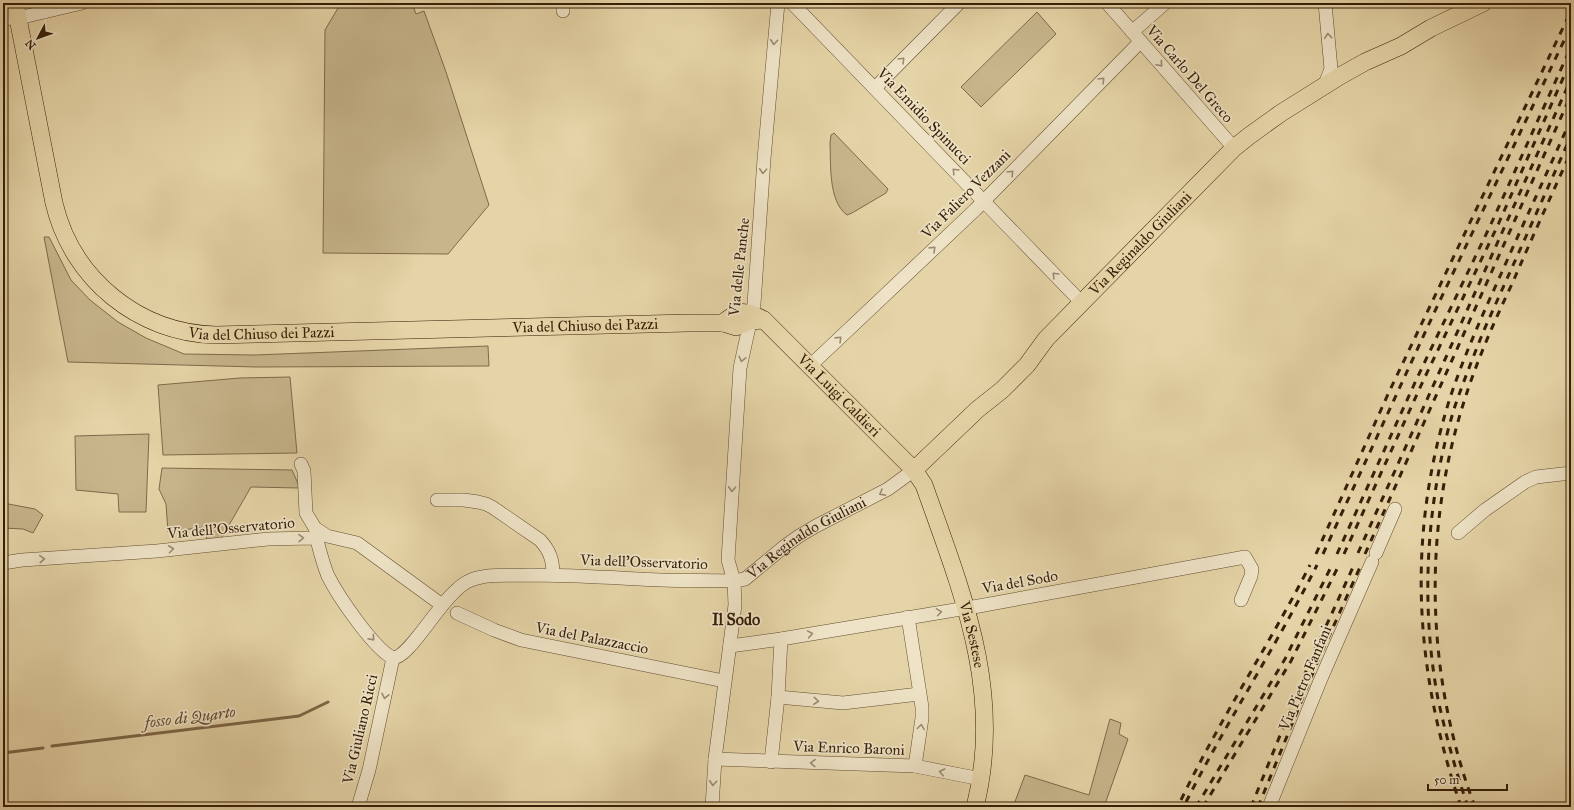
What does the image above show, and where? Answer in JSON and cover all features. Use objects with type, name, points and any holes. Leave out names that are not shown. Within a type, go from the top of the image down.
[{"type":"main road","name":"Via Reginaldo Giuliani","points":[[914,470],[978,409],[1002,390],[1027,365],[1046,339],[1234,148],[1244,130],[1264,112],[1328,77],[1401,46],[1431,28],[1483,3]]},
{"type":"main road","name":"Via del Chiuso dei Pazzi","points":[[12,13],[57,216],[64,234],[79,262],[98,284],[114,300],[145,319],[190,333],[216,335],[723,323],[742,312],[756,318]]},
{"type":"main road","name":"Via Luigi Caldieri","points":[[756,318],[811,366],[914,470]]},
{"type":"main road","name":"Via Sestese","points":[[914,470],[924,486],[966,608],[978,657],[984,701],[985,741],[981,779],[975,807]]},
{"type":"street","points":[[12,13],[82,3]]},
{"type":"street","name":"Via delle Panche","points":[[734,581],[728,560],[740,368],[756,318],[764,159],[778,3]]},
{"type":"street","name":"Via Emidio Spinucci","points":[[792,3],[1082,303]]},
{"type":"street","points":[[875,88],[958,3]]},
{"type":"street","name":"Via Carlo Del Greco","points":[[1107,3],[1234,148]]},
{"type":"street","name":"Via Faliero Vezzani","points":[[811,366],[984,201],[1136,37],[1165,3]]},
{"type":"street","points":[[1324,3],[1328,77]]},
{"type":"street","points":[[301,464],[304,471],[306,513],[315,528],[327,536],[357,543],[442,605]]},
{"type":"street","name":"Via Reginaldo Giuliani","points":[[712,807],[715,759],[735,605],[734,581],[745,579],[799,536],[888,489],[914,470]]},
{"type":"street","points":[[1458,533],[1485,510],[1525,482],[1536,478],[1571,473]]},
{"type":"street","points":[[437,500],[471,501],[492,507],[540,540],[552,558],[553,575]]},
{"type":"street","name":"Via Pietro Fanfani","points":[[1269,807],[1320,681],[1395,509]]},
{"type":"street","name":"Via dell'Osservatorio","points":[[3,563],[22,560],[157,551],[268,539],[312,538],[317,540],[328,574],[343,599],[373,640],[393,658],[399,657],[408,648],[442,605],[461,586],[470,580],[477,578],[493,576],[553,575],[734,581]]},
{"type":"street","name":"Via del Sodo","points":[[730,646],[966,608],[1246,557],[1252,569],[1251,576],[1241,600]]},
{"type":"street","name":"Via del Palazzaccio","points":[[457,613],[494,630],[521,640],[724,681]]},
{"type":"street","points":[[908,617],[920,694],[922,718],[915,766]]},
{"type":"street","points":[[771,762],[778,697],[781,639]]},
{"type":"street","name":"Via Giuliano Ricci","points":[[358,807],[369,770],[393,658]]},
{"type":"street","points":[[778,697],[843,704],[920,694]]},
{"type":"street","name":"Via Enrico Baroni","points":[[715,759],[915,766],[981,779]]},
{"type":"shaded area","points":[[341,3],[412,3],[416,14],[424,11],[446,72],[489,205],[448,254],[323,253],[325,30]]},
{"type":"shaded area","points":[[1037,12],[1056,34],[981,107],[961,87]]},
{"type":"shaded area","points":[[834,133],[888,189],[886,193],[847,215],[836,201],[832,182],[830,143],[831,135]]},
{"type":"shaded area","points":[[44,237],[49,237],[71,280],[90,300],[118,322],[146,338],[184,354],[255,355],[488,346],[489,366],[257,367],[68,362]]},
{"type":"shaded area","points":[[290,377],[297,453],[163,455],[158,385],[240,378]]},
{"type":"shaded area","points":[[149,434],[146,512],[119,512],[118,494],[76,490],[75,436]]},
{"type":"shaded area","points":[[162,468],[292,470],[300,488],[251,487],[221,539],[207,542],[205,527],[168,532],[166,504],[159,489]]},
{"type":"shaded area","points":[[3,503],[35,509],[43,515],[33,533],[23,529],[3,528]]},
{"type":"shaded area","points":[[1110,719],[1121,723],[1119,734],[1128,739],[1104,807],[1013,807],[1025,775],[1089,795]]},
{"type":"waterway","name":"fosso di Quarto","points":[[52,746],[299,716],[328,702]]},
{"type":"waterway","name":"fosso di Quarto","points":[[3,753],[43,748]]},
{"type":"railway","points":[[1316,554],[1389,392],[1571,11]]},
{"type":"railway","points":[[1323,554],[1434,313],[1571,26]]},
{"type":"railway","points":[[1337,554],[1418,376],[1491,224],[1571,47]]},
{"type":"railway","points":[[1344,554],[1424,379],[1497,227],[1564,76]]},
{"type":"railway","points":[[1358,553],[1571,79]]},
{"type":"railway","points":[[1365,554],[1571,95]]},
{"type":"railway","points":[[1461,807],[1446,756],[1434,706],[1426,655],[1422,605],[1422,555],[1426,504],[1435,453],[1449,401],[1460,369],[1571,119]]},
{"type":"railway","points":[[1468,807],[1444,727],[1432,663],[1428,589],[1432,515],[1445,441],[1455,406],[1484,330],[1571,136]]},
{"type":"railway","points":[[1475,807],[1459,759],[1447,709],[1439,659],[1436,609],[1436,558],[1440,507],[1449,457],[1462,408],[1473,376],[1491,329],[1571,152]]},
{"type":"railway","points":[[1181,800],[1212,740],[1310,565]]},
{"type":"railway","points":[[1186,802],[1218,742],[1302,595],[1317,565]]},
{"type":"railway","points":[[1196,807],[1285,659],[1332,565]]},
{"type":"railway","points":[[1203,807],[1291,661],[1339,565]]},
{"type":"railway","points":[[1251,807],[1311,659],[1354,565]]},
{"type":"railway","points":[[1258,807],[1317,663],[1361,565]]},
{"type":"district","name":"Il Sodo","points":[[736,619]]}]
